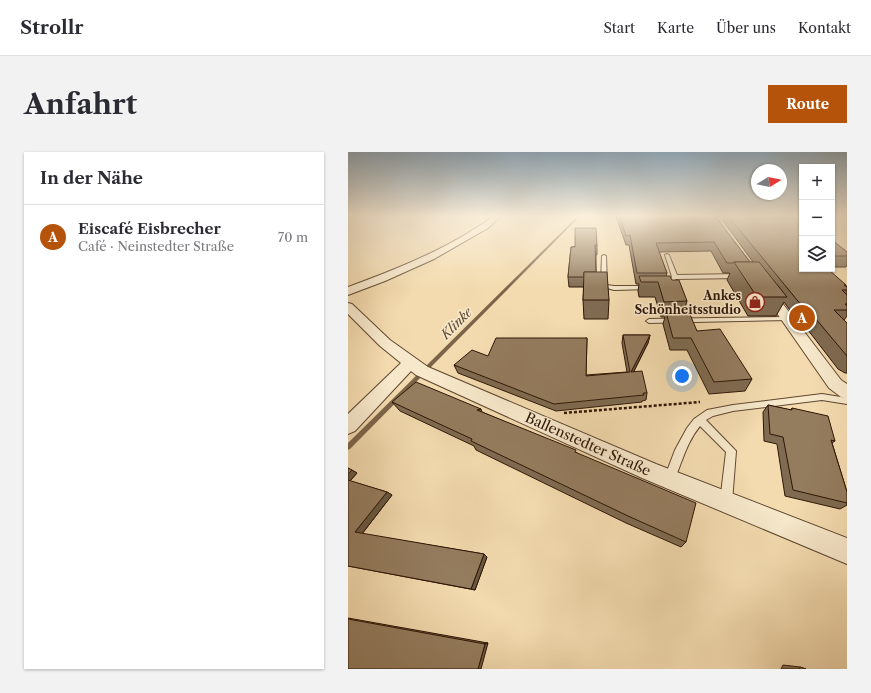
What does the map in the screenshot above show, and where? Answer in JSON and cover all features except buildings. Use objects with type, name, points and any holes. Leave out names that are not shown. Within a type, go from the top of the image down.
[{"type":"street","points":[[348,291],[379,280],[445,250],[463,240]]},
{"type":"street","points":[[752,276],[788,319],[835,384],[847,393]]},
{"type":"street","name":"Ballenstedter Straße","points":[[348,307],[385,343],[418,368],[668,479],[847,551]]},
{"type":"street","points":[[348,426],[418,368]]},
{"type":"lane","points":[[663,288],[672,288],[672,280],[675,277],[668,255]]},
{"type":"lane","points":[[604,256],[604,283],[608,287],[656,288]]},
{"type":"lane","points":[[675,277],[752,276]]},
{"type":"lane","points":[[649,321],[788,319]]},
{"type":"lane","points":[[668,479],[683,442],[690,431],[700,420],[714,412],[738,407],[822,397],[847,401]]},
{"type":"lane","points":[[700,420],[731,451],[726,502]]},
{"type":"path","points":[[542,423],[551,414],[701,402]]},
{"type":"waterway","name":"Klinke","points":[[348,447],[555,240]]},
{"type":"place","name":"Ankes Schönheitsstudio","points":[[755,302]]},
{"type":"place","name":"Eiscafé Eisbrecher","points":[[802,318]]}]
